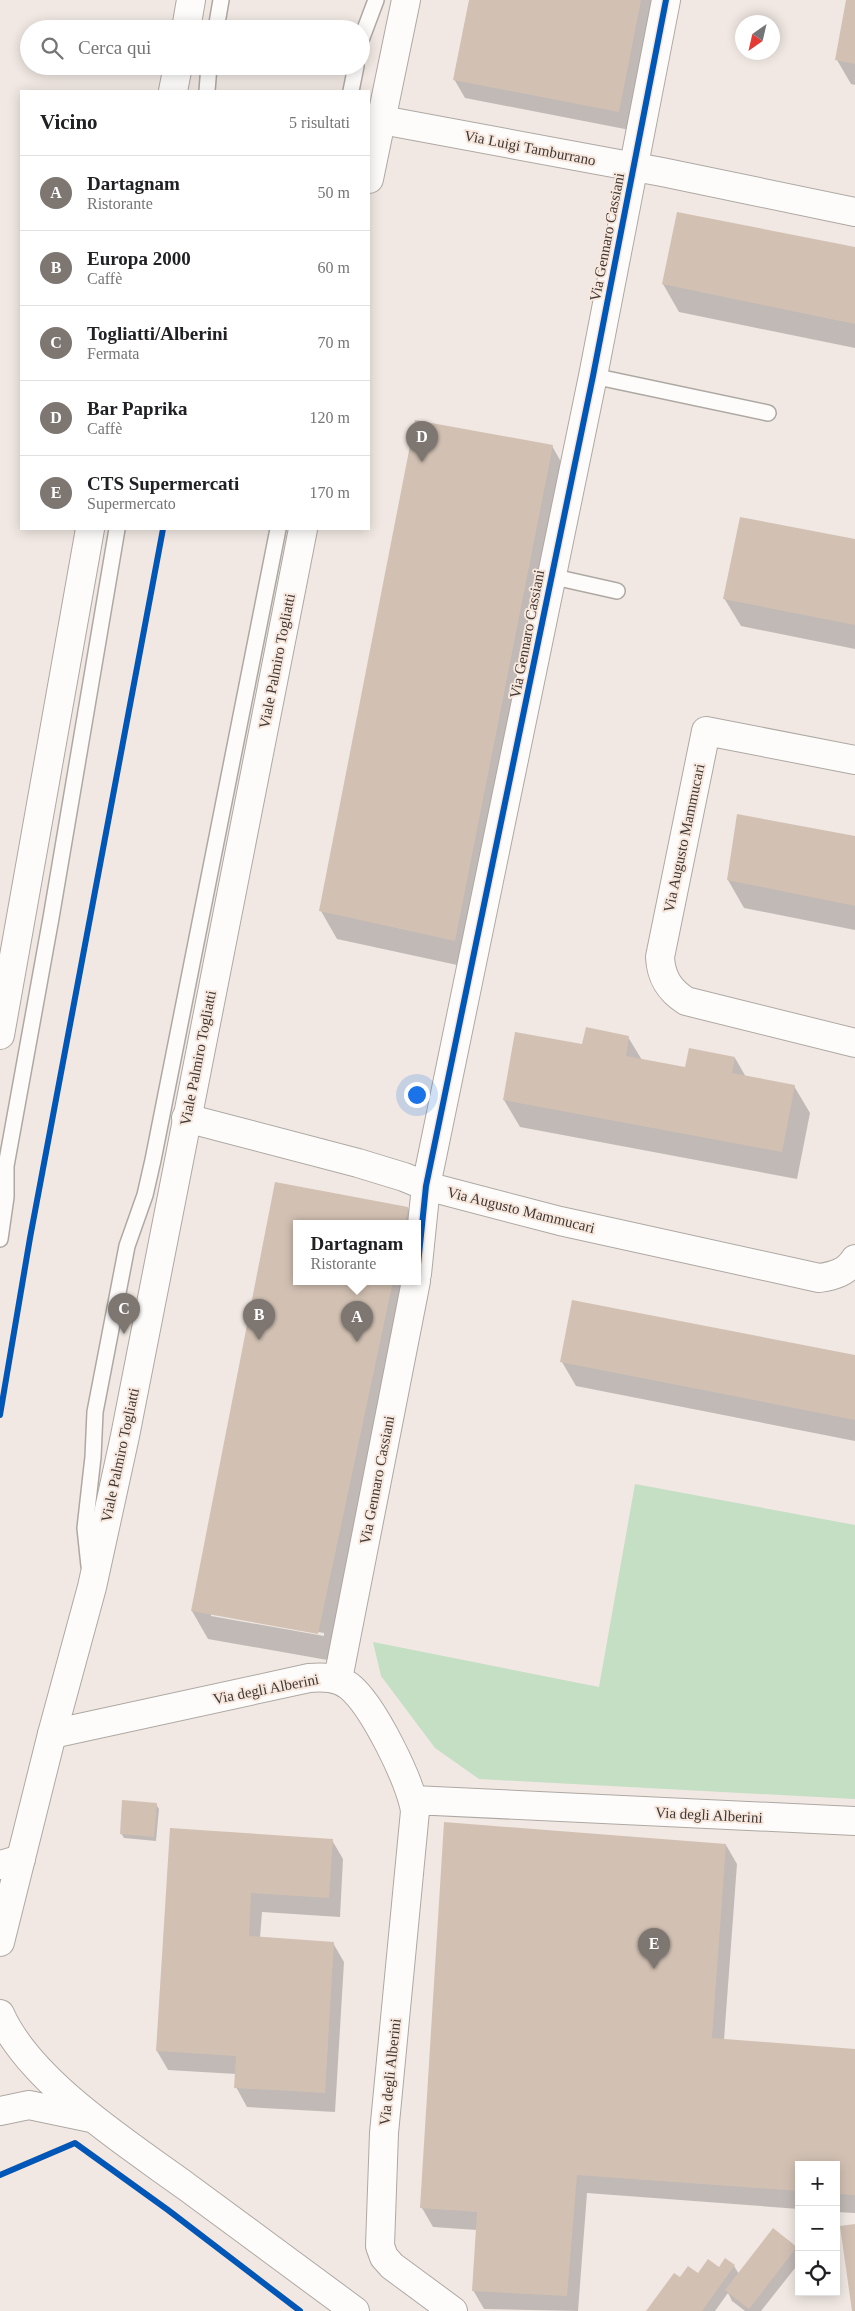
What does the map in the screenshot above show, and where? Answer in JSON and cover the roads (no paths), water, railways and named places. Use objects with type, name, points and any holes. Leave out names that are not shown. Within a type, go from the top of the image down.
[{"type":"street","points":[[188,20],[191,0]]},
{"type":"street","points":[[370,174],[406,0]]},
{"type":"street","name":"Via Gennaro Cassiani","points":[[421,1235],[426,1186],[532,677],[550,576],[593,376],[666,0]]},
{"type":"street","points":[[173,90],[176,75]]},
{"type":"street","name":"Via Luigi Tamburrano","points":[[382,120],[634,167],[855,212]]},
{"type":"street","points":[[0,1035],[90,530]]},
{"type":"street","name":"Viale Palmiro Togliatti","points":[[0,1942],[10,1862],[52,1734],[92,1587],[127,1424],[303,530]]},
{"type":"street","name":"Via Augusto Mammucari","points":[[855,760],[706,731],[660,957],[661,970],[666,983],[674,994],[686,1001],[855,1043]]},
{"type":"street","name":"Via Augusto Mammucari","points":[[186,1118],[358,1163],[404,1176],[426,1186],[560,1221],[819,1278],[843,1272],[855,1259]]},
{"type":"street","name":"Via Gennaro Cassiani","points":[[338,1679],[415,1285]]},
{"type":"street","name":"Via degli Alberini","points":[[52,1734],[309,1678],[324,1677],[338,1679],[359,1696],[405,1777],[413,1800],[415,1823],[384,2132],[380,2246],[384,2257],[392,2266],[453,2311]]},
{"type":"street","name":"Via degli Alberini","points":[[413,1800],[855,1821]]},
{"type":"street","points":[[0,2014],[18,2046],[44,2075],[92,2118],[355,2311]]},
{"type":"street","points":[[0,2111],[29,2105],[92,2118]]},
{"type":"lane","points":[[218,20],[221,0]]},
{"type":"lane","points":[[368,20],[376,0]]},
{"type":"lane","points":[[207,90],[208,75]]},
{"type":"lane","points":[[351,90],[354,75]]},
{"type":"lane","points":[[593,376],[768,413]]},
{"type":"lane","points":[[0,1239],[6,1197],[6,1166],[117,530]]},
{"type":"lane","name":"Viale Palmiro Togliatti","points":[[92,1587],[85,1528],[93,1457],[95,1412],[127,1246],[145,1195],[154,1160],[278,530]]},
{"type":"lane","points":[[550,576],[617,591]]},
{"type":"place","name":"Bar Paprika","points":[[422,462]]},
{"type":"place","name":"Togliatti/Alberini","points":[[124,1334]]},
{"type":"place","name":"Europa 2000","points":[[259,1340]]},
{"type":"place","name":"Dartagnam","points":[[357,1342]]},
{"type":"place","name":"CTS Supermercati","points":[[654,1969]]}]
